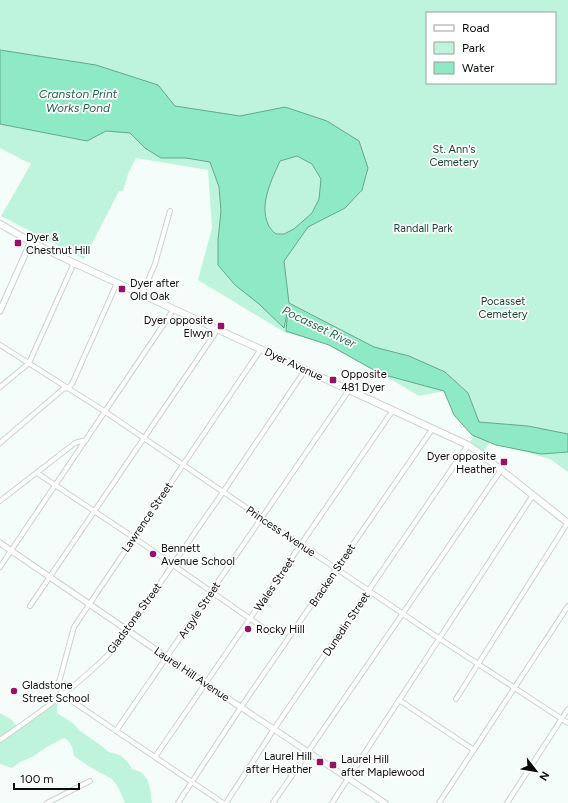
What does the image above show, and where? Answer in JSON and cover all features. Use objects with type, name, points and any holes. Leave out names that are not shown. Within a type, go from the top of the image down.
[{"type":"main road","name":"Dyer Avenue","points":[[2,226],[74,263],[468,445],[568,523]]},
{"type":"street","points":[[142,294],[155,264],[170,211]]},
{"type":"street","points":[[0,311],[31,242]]},
{"type":"street","points":[[0,387],[29,363],[74,263]]},
{"type":"street","points":[[0,443],[63,389],[68,388],[72,384],[117,283]]},
{"type":"street","points":[[0,568],[174,309]]},
{"type":"street","points":[[30,606],[218,329]]},
{"type":"street","name":"Princess Avenue","points":[[0,345],[183,464],[440,639],[568,723]]},
{"type":"street","name":"Lawrence Street","points":[[63,695],[58,686],[74,627],[88,604],[261,349]]},
{"type":"street","name":"Gladstone Street","points":[[0,740],[63,695],[102,662],[116,647],[305,370]]},
{"type":"street","name":"Argyle Street","points":[[116,731],[349,390]]},
{"type":"street","name":"Wales Street","points":[[155,757],[393,410]]},
{"type":"street","name":"Bracken Street","points":[[178,803],[433,428]]},
{"type":"street","points":[[0,501],[75,443],[86,440]]},
{"type":"street","name":"Dunedin Street","points":[[224,803],[468,445]]},
{"type":"street","points":[[273,803],[501,470]]},
{"type":"street","points":[[37,473],[134,537],[269,632]]},
{"type":"street","points":[[332,803],[533,495]]},
{"type":"street","points":[[456,699],[568,523]]},
{"type":"street","name":"Laurel Hill Avenue","points":[[0,543],[166,657],[385,803]]},
{"type":"street","points":[[439,803],[568,606]]},
{"type":"street","points":[[63,695],[224,803]]},
{"type":"street","points":[[399,700],[474,750]]},
{"type":"street","points":[[507,803],[568,709]]},
{"type":"street","points":[[47,803],[90,781]]},
{"type":"green space","name":"Randall Park","points":[[0,0],[568,0],[568,472],[550,459],[490,442],[482,454],[468,446],[473,434],[454,408],[444,391],[419,396],[331,344],[286,333],[198,280],[212,228],[208,170],[136,158],[128,174],[123,191],[119,191],[84,259],[1,216],[31,164],[0,148]]},
{"type":"green space","points":[[62,696],[57,706],[57,713],[73,723],[80,731],[108,751],[119,755],[128,762],[132,769],[142,773],[149,785],[152,803],[125,803],[118,787],[112,779],[74,756],[71,745],[64,738],[12,768],[0,764],[0,713],[12,720],[17,727]]},
{"type":"water","name":"Cranston Print Works Pond","points":[[0,50],[96,65],[158,85],[175,106],[240,116],[285,107],[327,121],[359,141],[368,168],[362,190],[345,208],[308,227],[284,261],[289,303],[374,347],[409,356],[445,372],[468,393],[479,422],[528,426],[568,434],[568,452],[541,454],[496,445],[472,435],[454,415],[444,391],[381,374],[329,345],[286,331],[288,309],[284,328],[259,304],[235,285],[218,265],[218,240],[221,211],[219,187],[210,162],[186,158],[161,158],[145,148],[130,133],[106,131],[87,141],[0,124]],"holes":[[[297,156],[312,164],[321,179],[319,199],[312,213],[294,229],[284,234],[276,234],[269,225],[265,208],[273,176],[280,161]]]},
{"type":"place","name":"Dyer & Chestnut Hill","points":[[18,243]]},
{"type":"place","name":"Dyer after Old Oak","points":[[122,289]]},
{"type":"place","name":"Dyer opposite Elwyn","points":[[221,326]]},
{"type":"place","name":"Opposite 481 Dyer","points":[[333,380]]},
{"type":"place","name":"Dyer opposite Heather","points":[[504,462]]},
{"type":"place","name":"Bennett Avenue School","points":[[153,554]]},
{"type":"place","name":"Rocky Hill","points":[[248,629]]},
{"type":"place","name":"Gladstone Street School","points":[[14,691]]},
{"type":"place","name":"Laurel Hill after Heather","points":[[320,762]]},
{"type":"place","name":"Laurel Hill after Maplewood","points":[[333,765]]},
{"type":"park label","name":"St. Ann's Cemetery","points":[[454,155]]},
{"type":"park label","name":"Pocasset Cemetery","points":[[503,307]]},
{"type":"water label","name":"Pocasset River","points":[[319,327]]}]
